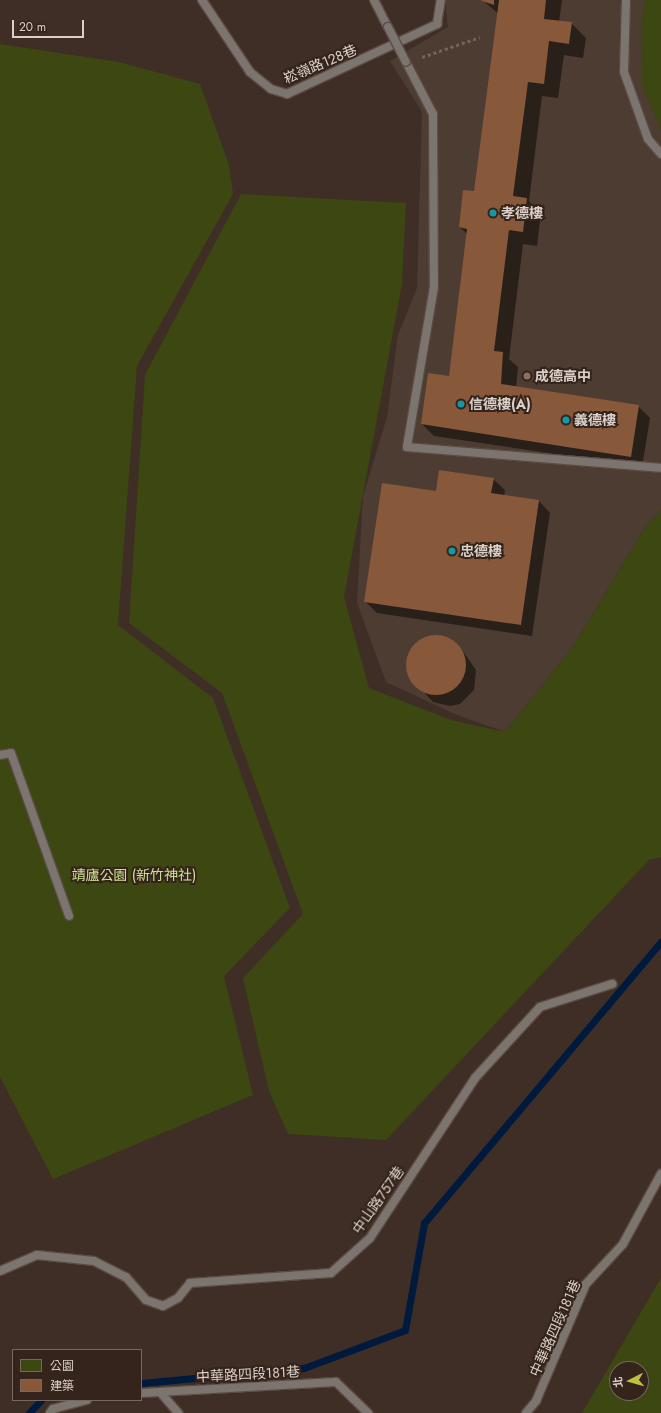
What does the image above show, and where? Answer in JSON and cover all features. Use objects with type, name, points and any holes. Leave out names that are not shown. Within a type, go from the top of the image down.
[{"type":"lane","name":"崧嶺路128巷","points":[[202,0],[250,72],[271,89],[287,94],[438,24],[441,0]]},
{"type":"lane","points":[[374,0],[433,114],[434,279],[407,447],[661,468]]},
{"type":"lane","points":[[626,0],[624,72],[648,139],[661,154]]},
{"type":"lane","points":[[0,755],[11,754],[69,916]]},
{"type":"lane","name":"中山路757巷","points":[[0,1271],[37,1255],[94,1261],[126,1277],[146,1300],[163,1306],[178,1298],[190,1283],[331,1273],[370,1238],[474,1078],[540,1008],[612,984]]},
{"type":"lane","name":"中華路四段181巷","points":[[526,1413],[536,1401],[586,1284],[624,1244],[661,1174]]},
{"type":"lane","name":"中華路四段181巷","points":[[142,1393],[336,1382],[368,1413]]},
{"type":"lane","points":[[160,1392],[178,1413]]},
{"type":"lane","points":[[50,1413],[53,1409],[83,1401]]},
{"type":"path","points":[[406,62],[480,37]]},
{"type":"shaded area","name":"成德高中","points":[[445,0],[661,0],[661,510],[644,529],[573,647],[505,732],[455,714],[386,682],[357,603],[363,496],[387,417],[398,335],[417,288],[422,112],[390,61],[448,27]]},
{"type":"green space","points":[[645,0],[661,0],[661,131],[642,85],[641,22]]},
{"type":"green space","name":"靖廬公園 (新竹神社)","points":[[0,44],[119,62],[200,84],[229,165],[233,194],[137,366],[118,625],[213,698],[290,908],[224,976],[253,1095],[53,1179],[0,1077]]},
{"type":"green space","points":[[241,194],[406,203],[402,284],[344,597],[369,688],[451,720],[505,732],[573,647],[644,529],[661,510],[661,857],[649,860],[386,1140],[288,1134],[269,1091],[243,978],[303,914],[222,693],[129,623],[145,375]]},
{"type":"green space","points":[[661,1278],[661,1413],[582,1413],[609,1367],[609,1401],[649,1401],[649,1361],[612,1361]]},
{"type":"building","points":[[481,0],[494,0],[494,5],[482,1]]},
{"type":"building","points":[[499,0],[546,0],[544,19],[572,22],[569,44],[549,41],[544,84],[528,82],[513,196],[527,198],[523,232],[509,230],[494,351],[503,352],[501,384],[639,405],[631,457],[421,424],[428,373],[449,376],[467,229],[459,227],[463,190],[474,191]]},
{"type":"building","name":"忠德樓","points":[[439,470],[494,478],[491,493],[539,500],[521,625],[364,602],[382,483],[436,491]]},
{"type":"building","points":[[436,635],[453,640],[461,648],[466,665],[461,682],[453,690],[436,695],[419,690],[411,682],[406,665],[411,648],[419,640]]},
{"type":"waterway","points":[[142,1383],[304,1368],[405,1330],[424,1223],[661,942]]},
{"type":"waterway","points":[[29,1413],[40,1401]]},
{"type":"place","name":"孝德樓","points":[[493,213]]},
{"type":"place","name":"成德高中","points":[[527,376]]},
{"type":"place","name":"信德樓(A)","points":[[461,404]]},
{"type":"place","name":"義德樓","points":[[566,420]]},
{"type":"place","name":"忠德樓","points":[[452,551]]}]
